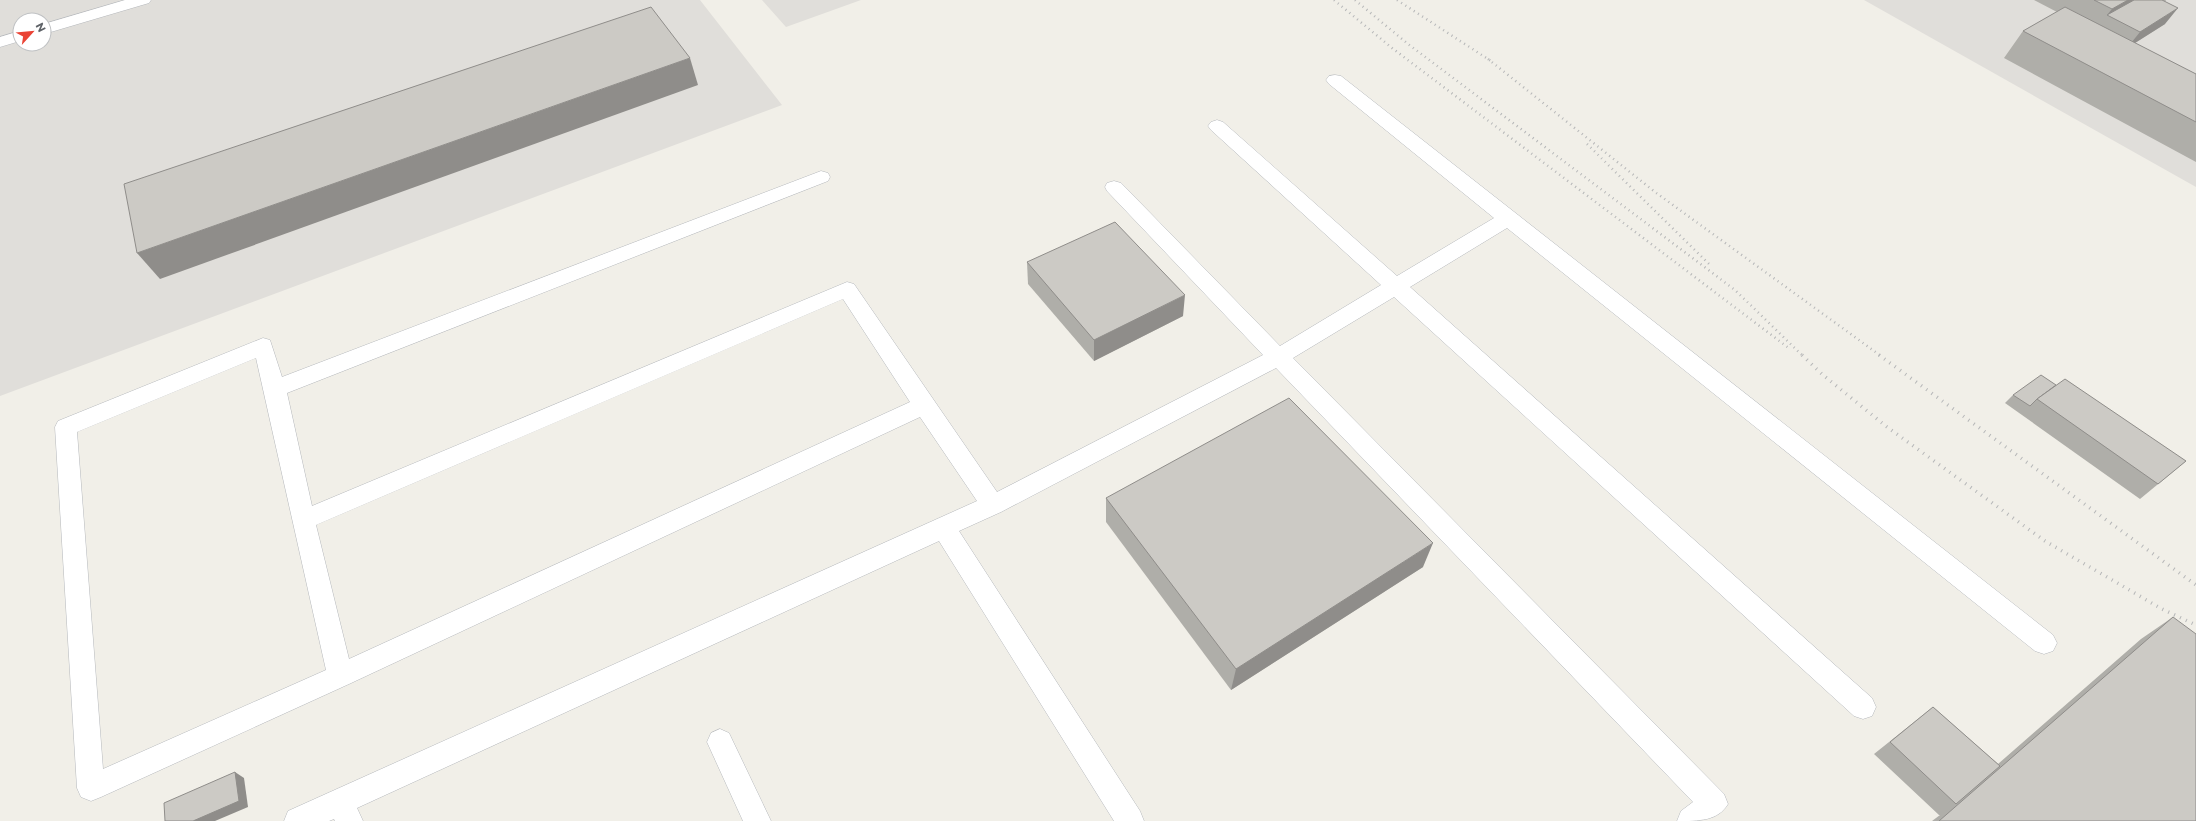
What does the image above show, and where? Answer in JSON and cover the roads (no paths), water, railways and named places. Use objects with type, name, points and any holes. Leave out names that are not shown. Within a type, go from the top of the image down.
[{"type":"lane","points":[[52,27],[143,0]]},
{"type":"lane","points":[[0,42],[12,38]]},
{"type":"lane","points":[[1335,80],[1508,220],[2044,643]]},
{"type":"lane","points":[[1217,126],[1863,707]]},
{"type":"lane","points":[[275,390],[821,177]]},
{"type":"lane","points":[[1114,187],[1714,804],[1691,821]]},
{"type":"lane","points":[[298,821],[345,812],[993,505],[1278,357],[1508,220]]},
{"type":"lane","points":[[303,520],[847,290],[993,505]]},
{"type":"lane","points":[[340,676],[303,520],[275,390],[263,346],[66,427],[91,788],[340,676],[924,405]]},
{"type":"lane","points":[[944,528],[1130,821]]},
{"type":"lane","points":[[720,742],[757,821]]},
{"type":"railway","points":[[1334,0],[1392,48],[1790,349]]},
{"type":"railway","points":[[1355,0],[1408,44],[1735,290],[1803,356]]},
{"type":"railway","points":[[1397,0],[1488,59]]},
{"type":"railway","points":[[1488,59],[1655,192],[1881,356]]},
{"type":"railway","points":[[1587,144],[1709,264]]},
{"type":"railway","points":[[1802,355],[1823,375],[1887,427],[2045,541],[2162,609],[2196,625]]},
{"type":"railway","points":[[1879,355],[2196,585]]}]
